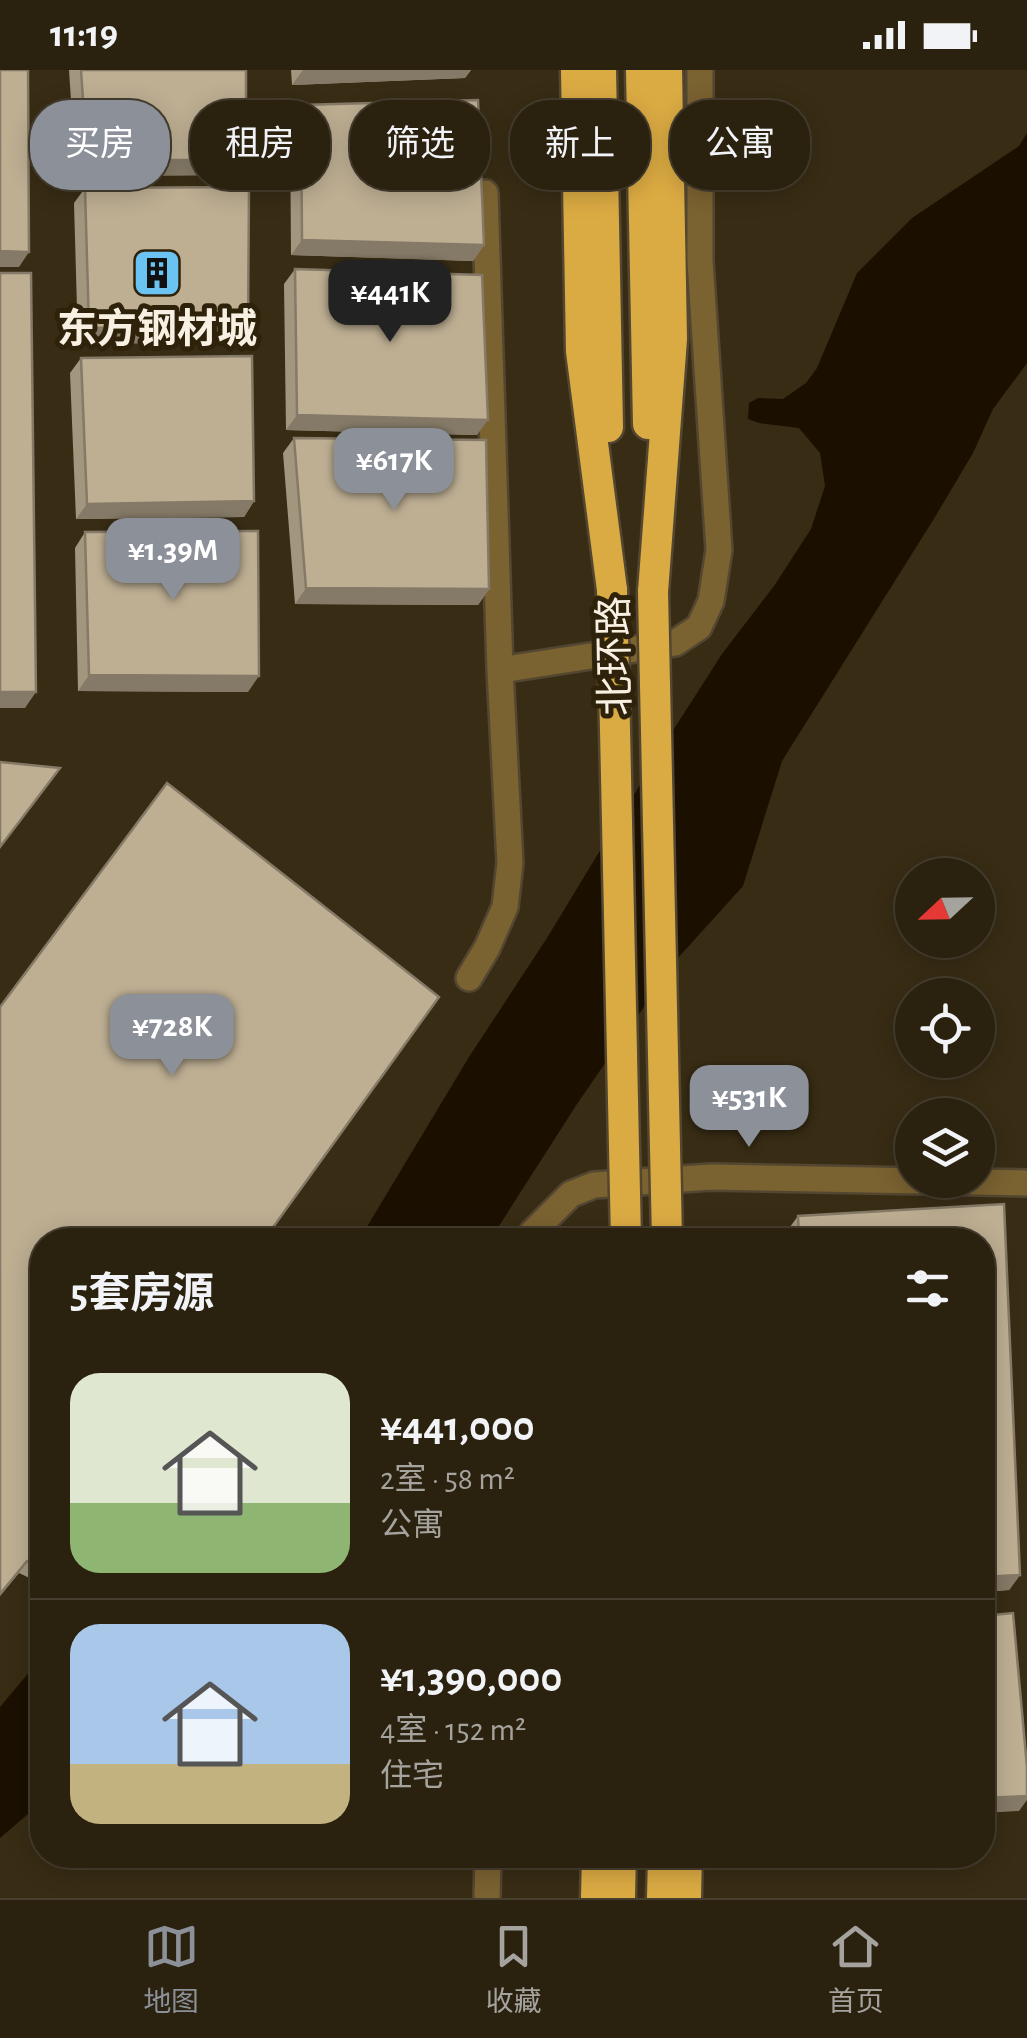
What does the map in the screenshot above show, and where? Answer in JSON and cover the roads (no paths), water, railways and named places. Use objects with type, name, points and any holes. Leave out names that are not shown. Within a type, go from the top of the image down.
[{"type":"highway","points":[[576,70],[581,351],[612,590]]},
{"type":"highway","name":"北环路","points":[[601,70],[626,1228]]},
{"type":"highway","name":"北环路","points":[[642,70],[666,1228]]},
{"type":"highway","points":[[653,592],[672,339],[667,70]]},
{"type":"highway","points":[[596,1898],[597,1868]]},
{"type":"highway","points":[[620,1898],[621,1868]]},
{"type":"highway","points":[[662,1898],[663,1868]]},
{"type":"highway","points":[[686,1898],[687,1868]]},
{"type":"street","points":[[500,670],[675,643],[699,627],[710,601],[719,550],[700,261],[700,70]]},
{"type":"street","points":[[468,978],[505,907],[510,863],[485,193]]},
{"type":"street","points":[[538,1228],[571,1194],[594,1185],[710,1177],[1027,1182]]},
{"type":"street","points":[[487,1898],[488,1868]]},
{"type":"place","name":"东方钢材城","points":[[157,273]]}]
